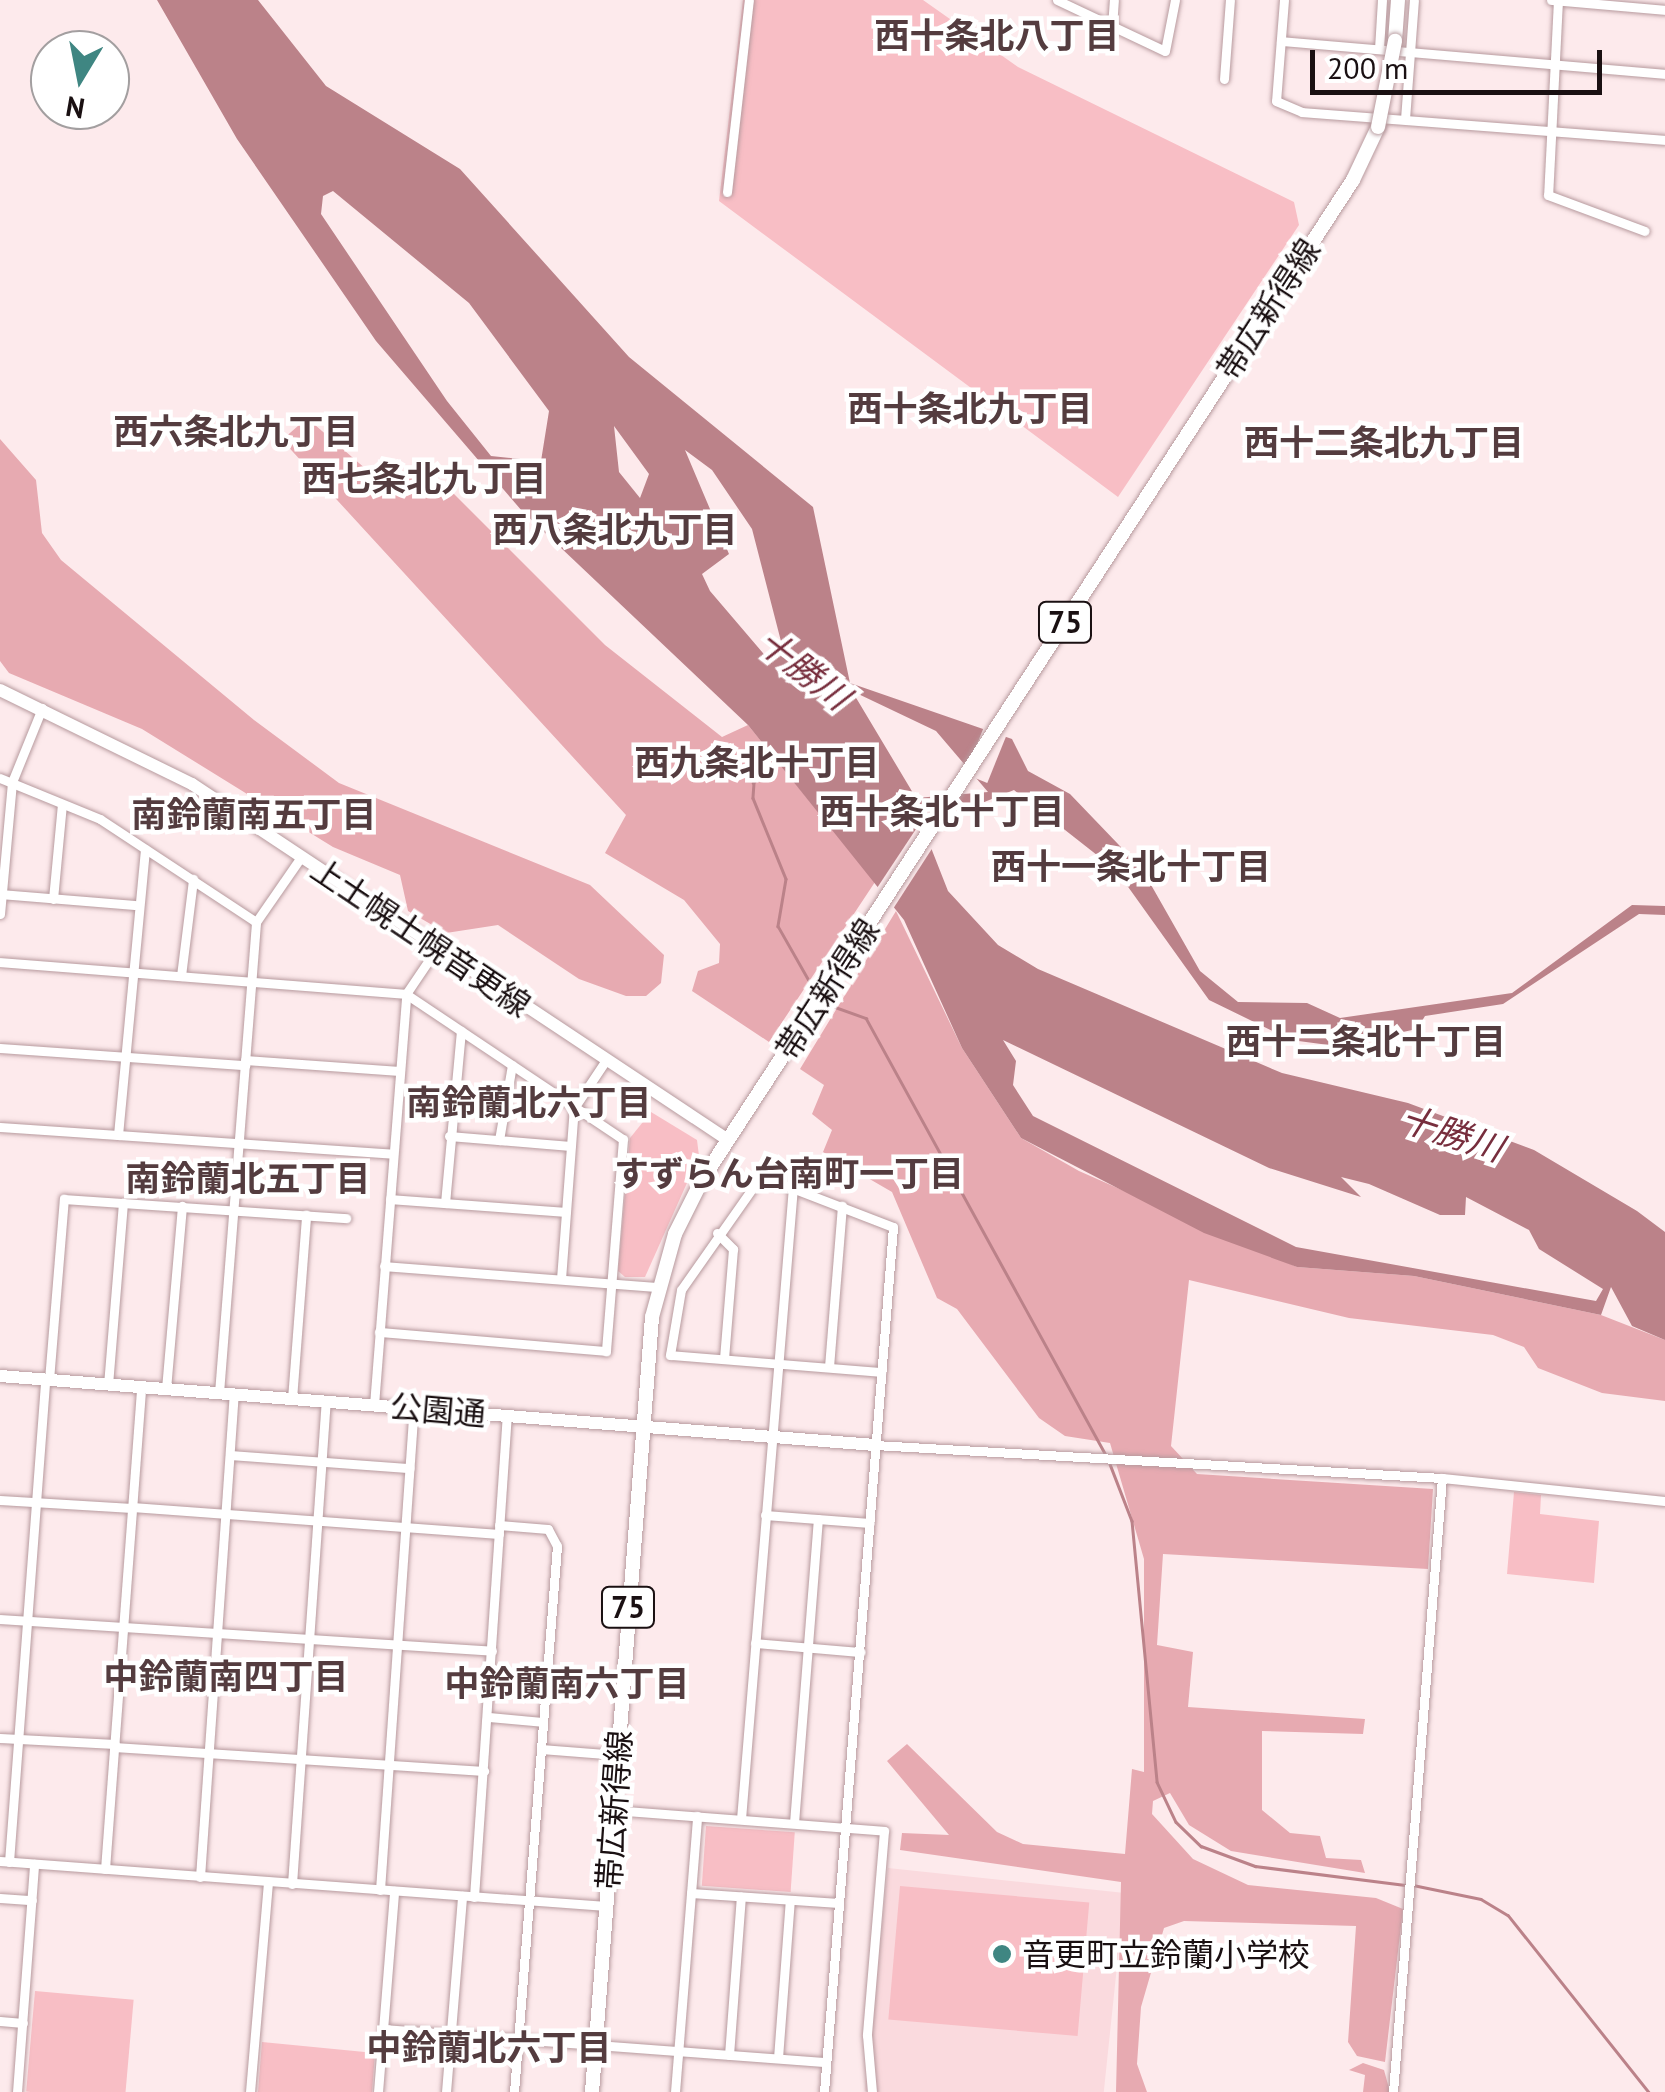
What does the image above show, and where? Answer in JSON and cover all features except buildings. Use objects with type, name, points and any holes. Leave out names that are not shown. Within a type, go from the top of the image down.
[{"type":"main road","name":"帯広新得線","points":[[592,2092],[658,1287],[688,1207],[1352,180],[1378,127],[1395,41],[1398,0]]},
{"type":"street","points":[[727,192],[750,0]]},
{"type":"street","points":[[1057,0],[1166,51],[1175,0]]},
{"type":"street","points":[[1112,28],[1114,0]]},
{"type":"street","points":[[1224,79],[1230,0]]},
{"type":"street","points":[[1284,0],[1276,101],[1405,119],[1665,140]]},
{"type":"street","points":[[1379,49],[1382,0]]},
{"type":"street","points":[[1405,119],[1414,0]]},
{"type":"street","points":[[1645,231],[1548,195],[1556,0],[1665,10]]},
{"type":"street","points":[[1281,42],[1665,74]]},
{"type":"street","name":"上士幌士幌音更線","points":[[0,690],[150,760],[728,1140]]},
{"type":"street","points":[[0,914],[3,831],[12,782],[42,708]]},
{"type":"street","points":[[0,778],[62,804],[145,849],[256,922]]},
{"type":"street","points":[[53,899],[62,804]]},
{"type":"street","points":[[118,1135],[136,906],[145,849]]},
{"type":"street","points":[[219,1393],[256,922],[301,857]]},
{"type":"street","points":[[181,976],[193,879]]},
{"type":"street","points":[[1,894],[136,906]]},
{"type":"street","points":[[374,1405],[406,994],[437,948]]},
{"type":"street","points":[[0,962],[406,994],[623,1140],[606,1350],[379,1332]]},
{"type":"street","points":[[445,1203],[461,1031]]},
{"type":"street","points":[[0,1048],[400,1071]]},
{"type":"street","points":[[561,1279],[574,1108],[606,1060]]},
{"type":"street","points":[[499,1140],[512,1065]]},
{"type":"street","points":[[0,1127],[393,1154]]},
{"type":"street","points":[[449,1136],[571,1146]]},
{"type":"street","points":[[824,2092],[893,1227],[761,1176],[717,1233],[682,1290],[670,1355],[880,1372]]},
{"type":"street","points":[[742,1819],[792,1187]]},
{"type":"street","points":[[346,1218],[64,1199],[4,1862],[606,1906]]},
{"type":"street","points":[[390,1199],[566,1212]]},
{"type":"street","points":[[108,1384],[124,1203]]},
{"type":"street","points":[[166,1389],[182,1206]]},
{"type":"street","points":[[829,1367],[842,1206]]},
{"type":"street","points":[[292,1398],[306,1215]]},
{"type":"street","points":[[717,1233],[733,1249],[724,1359]]},
{"type":"street","points":[[384,1266],[658,1287]]},
{"type":"street","name":"公園通","points":[[0,1376],[876,1445]]},
{"type":"street","points":[[105,1870],[142,1387]]},
{"type":"street","points":[[200,1877],[234,1394]]},
{"type":"street","points":[[292,1884],[326,1401]]},
{"type":"street","points":[[380,1890],[414,1408]]},
{"type":"street","points":[[474,1897],[507,1416]]},
{"type":"street","points":[[876,1445],[1442,1478],[1665,1501]]},
{"type":"street","points":[[230,1455],[410,1468]]},
{"type":"street","points":[[1393,2092],[1442,1478]]},
{"type":"street","points":[[0,1500],[405,1527],[499,1529],[555,1536],[514,2092]]},
{"type":"street","points":[[766,1516],[870,1523]]},
{"type":"street","points":[[794,1823],[818,1519]]},
{"type":"street","points":[[0,1618],[492,1650]]},
{"type":"street","points":[[755,1643],[860,1652]]},
{"type":"street","points":[[488,1717],[543,1722]]},
{"type":"street","points":[[0,1738],[484,1771]]},
{"type":"street","points":[[541,1749],[618,1755]]},
{"type":"street","points":[[614,1810],[884,1831],[867,2034],[872,2092]]},
{"type":"street","points":[[675,2092],[697,1816]]},
{"type":"street","points":[[17,2092],[34,1864]]},
{"type":"street","points":[[250,2092],[268,1882]]},
{"type":"street","points":[[378,2092],[394,1891]]},
{"type":"street","points":[[690,1892],[839,1903]]},
{"type":"street","points":[[446,2092],[462,1896]]},
{"type":"street","points":[[729,2055],[741,1896]]},
{"type":"street","points":[[0,1898],[32,1900]]},
{"type":"street","points":[[778,2058],[790,1900]]},
{"type":"street","points":[[0,2021],[23,2022]]},
{"type":"street","points":[[384,2029],[826,2062]]},
{"type":"shaded area","points":[[743,0],[923,0],[1018,67],[1294,202],[1299,225],[1118,497],[719,201]]},
{"type":"shaded area","points":[[307,418],[382,483],[421,461],[605,645],[722,737],[748,725],[875,882],[769,1042],[692,991],[698,971],[719,963],[720,944],[684,900],[605,853],[626,815],[282,440]]},
{"type":"shaded area","points":[[0,439],[36,480],[42,533],[61,560],[254,720],[339,783],[590,885],[664,955],[661,983],[646,996],[626,996],[579,979],[498,925],[446,933],[408,911],[400,875],[333,847],[142,729],[9,673],[0,661]]},
{"type":"shaded area","points":[[896,911],[962,1048],[1021,1138],[1079,1171],[1297,1267],[1414,1276],[1601,1315],[1665,1340],[1665,1401],[1602,1393],[1538,1368],[1524,1347],[1493,1335],[1349,1318],[1189,1280],[1171,1446],[1197,1474],[1433,1489],[1428,1569],[1163,1554],[1157,1645],[1193,1652],[1188,1707],[1365,1719],[1363,1734],[1262,1731],[1262,1810],[1290,1833],[1320,1836],[1326,1858],[1361,1860],[1365,1873],[1231,1851],[1189,1825],[1170,1793],[1153,1801],[1152,1814],[1193,1859],[1248,1885],[1376,1898],[1403,1909],[1385,2062],[1357,2056],[1348,2042],[1356,1926],[1184,1921],[1164,1928],[1141,2007],[1137,2064],[1147,2092],[1116,2092],[1121,1882],[900,1850],[902,1833],[949,1835],[887,1761],[907,1744],[997,1832],[1023,1844],[1125,1854],[1132,1769],[1144,1772],[1144,1559],[1110,1443],[1065,1436],[1039,1418],[957,1309],[937,1298],[892,1192],[823,1152],[832,1130],[812,1114],[824,1085],[800,1069]]},
{"type":"shaded area","points":[[651,1112],[697,1140],[699,1156],[645,1277],[625,1277],[618,1271],[630,1138]]},
{"type":"shaded area","points":[[1514,1492],[1541,1495],[1540,1514],[1599,1521],[1594,1583],[1507,1574]]},
{"type":"shaded area","points":[[706,1826],[795,1832],[791,1892],[702,1886]]},
{"type":"shaded area","name":"音更町立鈴蘭小学校","points":[[888,1868],[1125,1893],[1104,2092],[865,2091]]},
{"type":"shaded area","points":[[900,1886],[1089,1903],[1078,2036],[888,2019]]},
{"type":"shaded area","points":[[35,1991],[134,2000],[126,2092],[26,2092]]},
{"type":"shaded area","points":[[262,2042],[375,2053],[372,2092],[258,2092]]},
{"type":"shaded area","points":[[1363,2063],[1384,2070],[1390,2092],[1363,2092],[1365,2075],[1349,2070]]},
{"type":"water","name":"十勝川","points":[[157,0],[258,0],[326,86],[460,169],[629,357],[813,507],[850,683],[1012,739],[1028,771],[1070,794],[1142,869],[1200,971],[1238,1002],[1307,1003],[1340,1018],[1512,993],[1632,905],[1665,906],[1665,915],[1639,914],[1503,1004],[1425,1016],[1417,1029],[1336,1046],[1291,1040],[1209,1000],[1116,870],[1014,790],[972,807],[915,807],[948,891],[998,945],[1038,969],[1282,1073],[1408,1103],[1534,1150],[1637,1211],[1665,1232],[1665,1340],[1632,1326],[1611,1287],[1601,1315],[1414,1276],[1297,1267],[1204,1233],[1021,1138],[962,1048],[904,920],[748,725],[522,511],[376,341],[237,139]],"holes":[[[333,191],[469,303],[549,411],[541,461],[491,456],[447,401],[321,214],[323,196]],[[614,426],[649,474],[640,498],[619,472]],[[685,450],[712,470],[752,529],[784,653],[768,659],[710,591],[702,574],[729,554]],[[852,691],[936,731],[988,792],[916,798]],[[1003,1040],[1269,1168],[1361,1197],[1341,1177],[1369,1184],[1440,1215],[1465,1215],[1466,1197],[1529,1230],[1539,1249],[1603,1289],[1596,1301],[1296,1247],[1033,1116],[1013,1085],[1016,1061]]]},
{"type":"pier","points":[[986,722],[1008,731],[987,783],[965,774]]},
{"type":"pier","points":[[924,817],[935,844],[891,912],[875,891]]},
{"type":"waterway","points":[[776,759],[754,783],[753,798],[786,879],[778,926],[816,993]]},
{"type":"waterway","points":[[824,1003],[866,1018],[1107,1457]]},
{"type":"waterway","points":[[1110,1464],[1132,1521],[1157,1782],[1176,1822],[1201,1846],[1255,1866],[1405,1885]]},
{"type":"waterway","points":[[1413,1885],[1481,1899],[1508,1915],[1649,2092]]},
{"type":"place","name":"音更町立鈴蘭小学校","points":[[1002,1954]]},
{"type":"district","name":"西十条北八丁目","points":[[997,35]]},
{"type":"district","name":"西十条北九丁目","points":[[970,408]]},
{"type":"district","name":"西六条北九丁目","points":[[236,431]]},
{"type":"district","name":"西十二条北九丁目","points":[[1384,442]]},
{"type":"district","name":"西七条北九丁目","points":[[424,478]]},
{"type":"district","name":"西八条北九丁目","points":[[615,529]]},
{"type":"district","name":"西九条北十丁目","points":[[757,762]]},
{"type":"district","name":"西十条北十丁目","points":[[942,811]]},
{"type":"district","name":"南鈴蘭南五丁目","points":[[254,814]]},
{"type":"district","name":"西十一条北十丁目","points":[[1131,866]]},
{"type":"district","name":"西十二条北十丁目","points":[[1366,1041]]},
{"type":"district","name":"南鈴蘭北六丁目","points":[[529,1102]]},
{"type":"district","name":"すずらん台南町一丁目","points":[[789,1173]]},
{"type":"district","name":"南鈴蘭北五丁目","points":[[248,1178]]},
{"type":"district","name":"中鈴蘭南四丁目","points":[[226,1676]]},
{"type":"district","name":"中鈴蘭南六丁目","points":[[567,1683]]},
{"type":"district","name":"中鈴蘭北六丁目","points":[[489,2047]]}]
